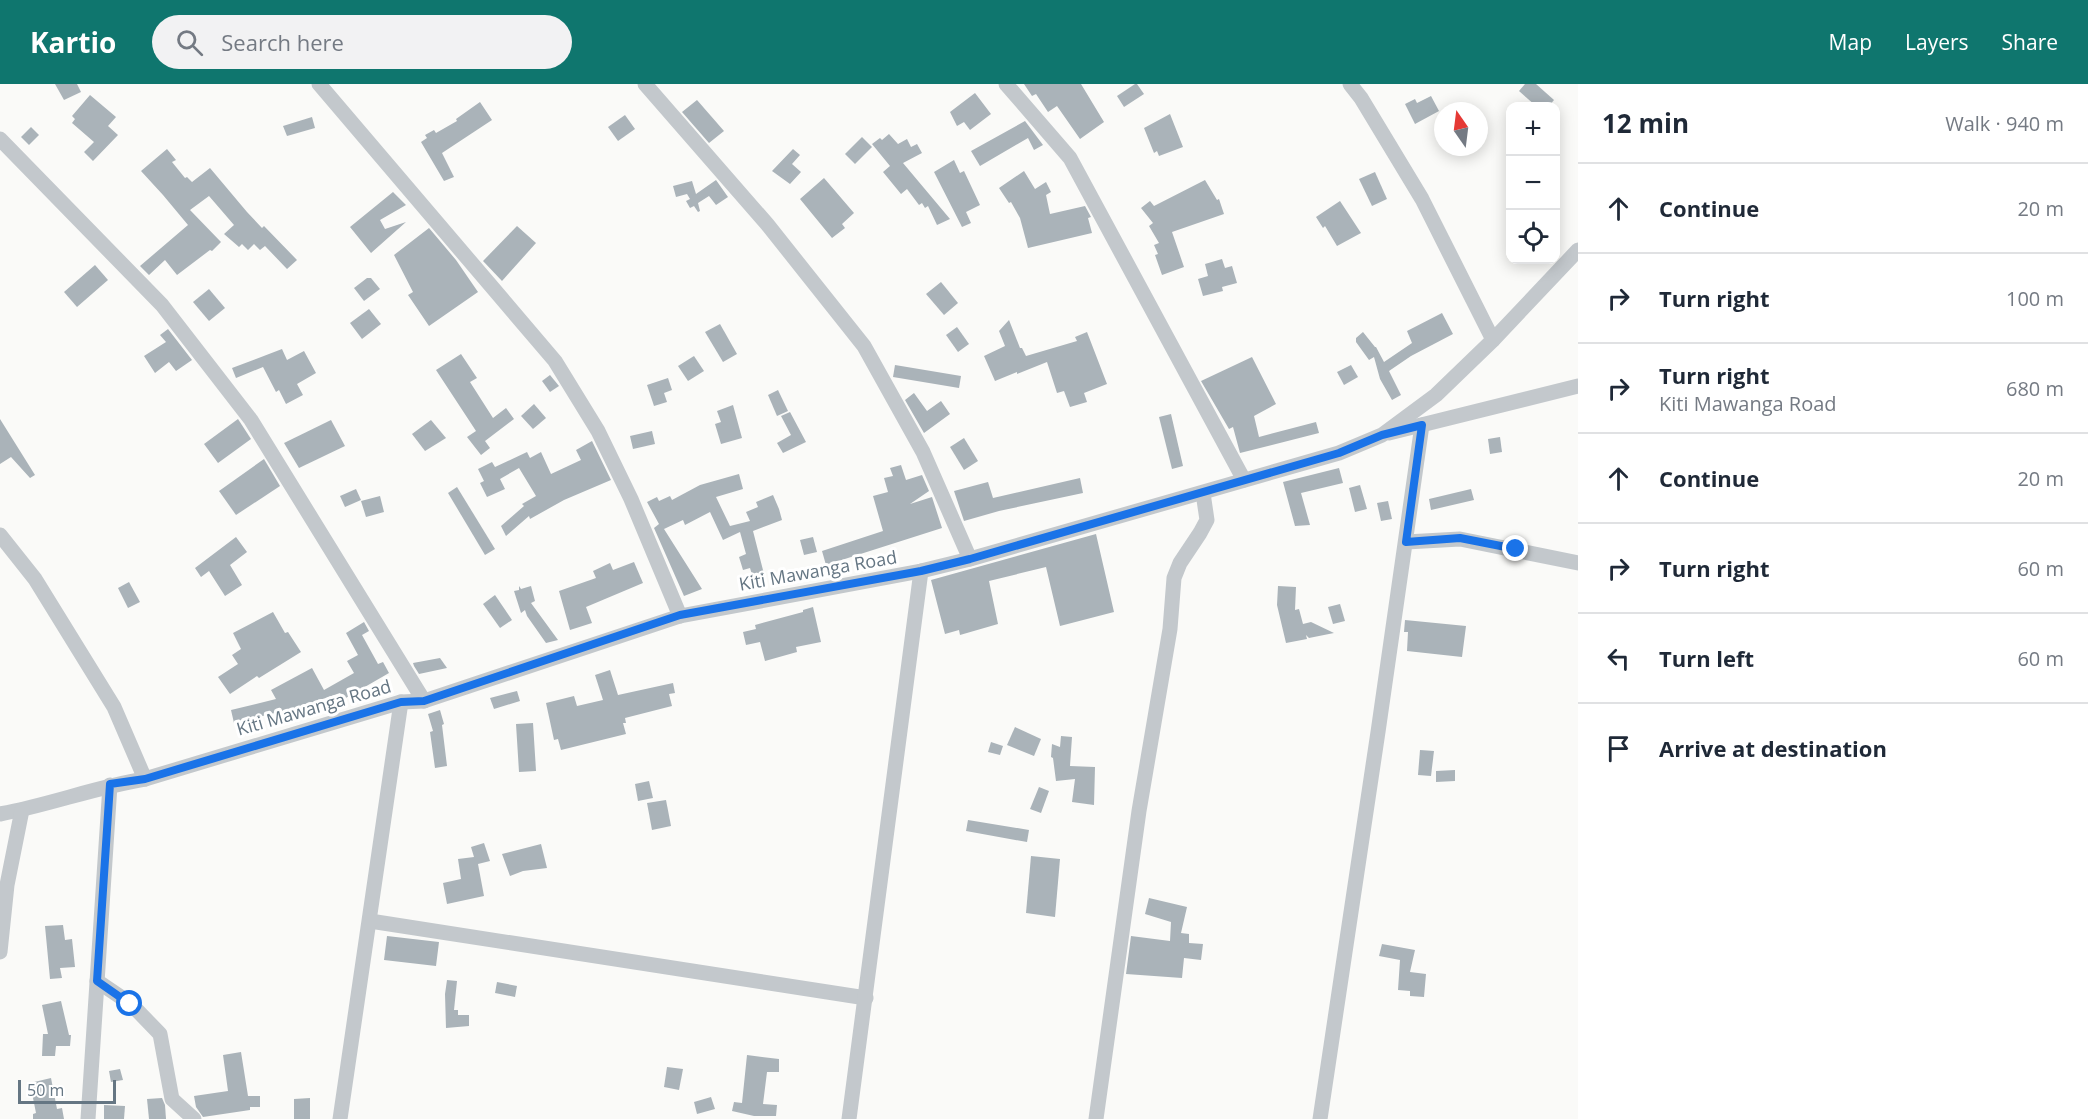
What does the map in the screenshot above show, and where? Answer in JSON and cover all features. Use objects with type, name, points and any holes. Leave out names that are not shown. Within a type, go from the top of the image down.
[{"type":"street","points":[[319,84],[555,361],[603,440],[631,499],[680,615]]},
{"type":"street","points":[[645,84],[767,224],[864,346],[923,452],[970,559]]},
{"type":"street","points":[[1006,84],[1070,158],[1244,480]]},
{"type":"street","points":[[1350,84],[1361,98],[1422,199],[1493,340]]},
{"type":"street","points":[[0,139],[162,305],[244,411],[424,701]]},
{"type":"street","name":"Kiti Mawanga Road","points":[[0,814],[22,810],[110,784],[145,779],[401,702],[424,701],[680,615],[921,571],[970,559],[1339,453],[1382,435],[1436,395],[1493,340],[1578,250]]},
{"type":"street","points":[[1382,435],[1578,386]]},
{"type":"street","points":[[1320,1119],[1422,425]]},
{"type":"street","points":[[1096,1119],[1139,811],[1170,629],[1174,578],[1180,563],[1207,520],[1203,492]]},
{"type":"street","points":[[0,536],[35,579],[114,707],[145,779]]},
{"type":"street","points":[[1406,542],[1460,538],[1578,562]]},
{"type":"street","points":[[849,1119],[921,571]]},
{"type":"street","points":[[340,1119],[401,702]]},
{"type":"street","points":[[88,1119],[110,784]]},
{"type":"street","points":[[0,952],[8,885],[22,810]]},
{"type":"street","points":[[370,921],[866,998]]},
{"type":"street","points":[[97,981],[130,1004],[160,1034],[172,1099],[194,1119]]},
{"type":"building","points":[[55,84],[77,84],[81,92],[64,100]]},
{"type":"building","points":[[1024,84],[1081,84],[1104,122],[1080,139],[1057,106],[1048,112],[1036,94],[1032,96]]},
{"type":"building","points":[[1135,84],[1144,94],[1124,107],[1117,96]]},
{"type":"building","points":[[1525,84],[1536,84],[1554,100],[1552,102],[1531,102],[1519,91]]},
{"type":"building","points":[[975,93],[991,114],[970,130],[964,122],[957,126],[950,112]]},
{"type":"building","points":[[90,95],[116,117],[108,126],[118,135],[93,161],[84,152],[94,142],[72,123],[75,119],[72,116]]},
{"type":"building","points":[[1431,96],[1434,102],[1434,114],[1415,124],[1405,104],[1415,99],[1417,103]]},
{"type":"building","points":[[697,100],[724,131],[709,143],[682,112]]},
{"type":"building","points":[[480,102],[492,120],[442,153],[454,177],[444,181],[421,142],[427,138],[425,135],[434,130],[436,133],[457,121],[456,119]]},
{"type":"building","points":[[1170,114],[1183,147],[1159,156],[1157,151],[1154,153],[1144,128]]},
{"type":"building","points":[[625,115],[635,129],[618,141],[608,127]]},
{"type":"building","points":[[312,117],[315,128],[287,136],[283,126]]},
{"type":"building","points":[[1025,121],[1043,145],[1034,150],[1028,138],[980,166],[971,151]]},
{"type":"building","points":[[31,127],[39,135],[29,145],[21,137]]},
{"type":"building","points":[[889,134],[898,144],[907,139],[911,147],[917,144],[922,153],[903,163],[950,219],[937,225],[928,206],[925,208],[922,203],[919,205],[907,189],[901,194],[883,172],[890,166],[872,144]]},
{"type":"building","points":[[862,137],[872,147],[855,164],[845,154]]},
{"type":"building","points":[[167,149],[176,160],[172,162],[185,178],[187,177],[192,182],[210,168],[262,228],[264,226],[297,260],[287,269],[265,246],[260,250],[254,244],[248,250],[242,244],[239,247],[224,234],[234,225],[209,196],[190,210],[221,242],[212,251],[210,250],[177,275],[165,260],[149,275],[140,266],[188,225],[141,171]]},
{"type":"building","points":[[793,149],[800,155],[792,164],[801,172],[790,184],[772,171]]},
{"type":"building","points":[[954,160],[960,173],[964,171],[980,205],[966,212],[971,223],[962,227],[934,172]]},
{"type":"building","points":[[1024,171],[1035,189],[1046,182],[1051,192],[1046,195],[1050,214],[1085,206],[1091,217],[1088,218],[1092,233],[1028,248],[1020,218],[1011,202],[1009,203],[999,188]]},
{"type":"building","points":[[1375,172],[1387,199],[1372,206],[1359,179]]},
{"type":"building","points":[[824,178],[854,213],[842,224],[845,228],[832,238],[800,199]]},
{"type":"building","points":[[716,180],[728,197],[716,205],[709,196],[698,203],[700,211],[698,212],[694,206],[690,208],[686,201],[690,199],[687,194],[676,197],[673,186],[692,181],[696,194]]},
{"type":"building","points":[[1205,180],[1217,200],[1219,199],[1224,214],[1172,232],[1184,267],[1162,275],[1154,245],[1159,243],[1149,226],[1153,223],[1141,208],[1150,201],[1154,206]]},
{"type":"building","points":[[393,192],[406,205],[380,220],[385,229],[406,222],[371,253],[350,227]]},
{"type":"building","points":[[1340,201],[1361,233],[1337,246],[1325,226],[1323,228],[1316,217]]},
{"type":"building","points":[[517,226],[536,243],[502,281],[483,261]]},
{"type":"building","points":[[429,228],[456,260],[478,292],[429,326],[408,295],[413,292],[394,255]]},
{"type":"building","points":[[1222,259],[1225,268],[1232,266],[1237,283],[1222,287],[1223,291],[1203,296],[1198,279],[1208,276],[1205,264]]},
{"type":"building","points":[[95,265],[108,280],[77,307],[64,292]]},
{"type":"building","points":[[367,278],[371,278],[380,289],[364,301],[354,288]]},
{"type":"building","points":[[941,282],[958,303],[944,315],[926,294]]},
{"type":"building","points":[[209,289],[225,308],[209,321],[193,302]]},
{"type":"building","points":[[369,309],[381,324],[362,339],[350,323]]},
{"type":"building","points":[[1442,313],[1453,334],[1411,356],[1389,371],[1401,395],[1392,400],[1380,379],[1374,357],[1369,360],[1356,342],[1356,338],[1363,332],[1376,347],[1384,362],[1412,343],[1407,331]]},
{"type":"building","points":[[1009,320],[1020,348],[1026,356],[1077,341],[1075,337],[1087,332],[1107,384],[1084,393],[1087,402],[1070,407],[1064,391],[1057,393],[1047,362],[995,381],[984,356],[1005,346],[999,331]]},
{"type":"building","points":[[720,324],[737,354],[723,362],[705,332]]},
{"type":"building","points":[[957,327],[969,344],[958,352],[946,335]]},
{"type":"building","points":[[168,329],[192,360],[176,371],[169,362],[155,373],[144,356],[166,342],[160,335]]},
{"type":"building","points":[[282,349],[287,360],[304,351],[316,373],[297,384],[303,395],[286,404],[279,390],[276,392],[263,367],[236,378],[232,368]]},
{"type":"building","points":[[461,354],[477,378],[470,382],[493,418],[506,408],[514,419],[485,441],[490,448],[481,455],[467,437],[476,431],[436,370]]},
{"type":"building","points":[[694,356],[704,371],[688,381],[678,366]]},
{"type":"building","points":[[1252,357],[1276,404],[1254,416],[1259,437],[1316,422],[1319,433],[1240,453],[1233,427],[1229,429],[1201,381]]},
{"type":"building","points":[[895,365],[961,376],[959,388],[893,377]]},
{"type":"building","points":[[1351,365],[1358,377],[1344,385],[1337,372]]},
{"type":"building","points":[[550,375],[559,386],[550,392],[542,381]]},
{"type":"building","points":[[668,378],[672,390],[664,393],[667,402],[654,406],[647,385]]},
{"type":"building","points":[[778,390],[788,411],[777,416],[768,395]]},
{"type":"building","points":[[914,393],[927,411],[941,401],[950,414],[924,433],[905,400]]},
{"type":"building","points":[[534,404],[546,418],[533,429],[521,416]]},
{"type":"building","points":[[733,405],[742,438],[721,444],[715,424],[721,422],[717,411]]},
{"type":"building","points":[[790,412],[806,442],[783,453],[777,443],[791,435],[781,416]]},
{"type":"building","points":[[1171,414],[1183,466],[1172,469],[1159,417]]},
{"type":"building","points":[[0,419],[35,475],[30,478],[11,457],[0,464]]},
{"type":"building","points":[[238,419],[251,439],[218,463],[204,444]]},
{"type":"building","points":[[331,420],[345,446],[299,468],[284,443]]},
{"type":"building","points":[[431,420],[446,438],[425,451],[412,434]]},
{"type":"building","points":[[652,431],[655,444],[633,449],[630,436]]},
{"type":"building","points":[[1500,437],[1502,452],[1490,454],[1488,439]]},
{"type":"building","points":[[964,438],[978,461],[964,470],[950,447]]},
{"type":"building","points":[[592,441],[611,480],[564,500],[530,519],[529,516],[506,536],[501,526],[524,506],[522,504],[536,496],[519,468],[500,479],[505,489],[487,497],[480,483],[484,481],[478,469],[492,462],[495,467],[527,452],[530,458],[541,452],[551,474],[581,460],[576,450]]},
{"type":"building","points":[[264,459],[280,486],[236,515],[219,491]]},
{"type":"building","points":[[901,465],[906,480],[922,475],[929,491],[910,504],[932,497],[942,528],[826,565],[822,551],[883,531],[873,496],[888,492],[884,478],[893,476],[890,468]]},
{"type":"building","points":[[1339,468],[1343,483],[1301,493],[1310,525],[1295,526],[1283,482]]},
{"type":"building","points":[[739,474],[743,489],[716,497],[730,526],[750,521],[746,512],[758,507],[756,502],[773,495],[782,520],[753,531],[765,578],[754,581],[750,568],[743,570],[739,557],[746,554],[740,532],[723,540],[710,512],[685,525],[683,520],[664,529],[702,589],[684,596],[654,528],[659,524],[647,502],[657,497],[659,501],[670,496],[672,500],[700,485]]},
{"type":"building","points":[[1080,478],[1083,493],[964,521],[954,491],[988,482],[993,498]]},
{"type":"building","points":[[1360,485],[1367,509],[1355,512],[1349,488]]},
{"type":"building","points":[[457,487],[495,549],[485,555],[448,493]]},
{"type":"building","points":[[356,489],[361,500],[345,507],[340,496]]},
{"type":"building","points":[[1471,489],[1474,500],[1431,510],[1429,499]]},
{"type":"building","points":[[380,496],[384,512],[366,517],[361,501]]},
{"type":"building","points":[[1388,501],[1392,519],[1381,521],[1377,503]]},
{"type":"building","points":[[1096,534],[1114,612],[1060,626],[1046,567],[989,581],[998,624],[960,635],[959,630],[945,634],[931,580]]},
{"type":"building","points":[[236,537],[247,552],[230,565],[242,585],[225,596],[209,571],[201,577],[195,568]]},
{"type":"building","points":[[813,537],[817,552],[804,555],[800,540]]},
{"type":"building","points":[[634,562],[643,583],[586,607],[592,623],[570,630],[559,591],[596,578],[593,571],[610,563],[613,570]]},
{"type":"building","points":[[129,582],[140,602],[128,608],[118,588]]},
{"type":"building","points":[[519,586],[521,589],[531,586],[535,601],[531,603],[558,640],[546,643],[525,610],[521,613],[514,591],[519,590]]},
{"type":"building","points":[[1278,586],[1296,587],[1295,610],[1299,609],[1303,624],[1311,622],[1334,633],[1309,638],[1306,635],[1307,639],[1286,643],[1277,605]]},
{"type":"building","points":[[495,595],[512,620],[500,628],[483,604]]},
{"type":"building","points":[[1340,604],[1345,621],[1333,624],[1328,607]]},
{"type":"building","points":[[813,607],[821,642],[796,647],[797,652],[765,661],[760,642],[746,645],[743,632],[756,629],[755,625],[803,612]]},
{"type":"building","points":[[273,612],[285,633],[288,632],[301,652],[230,694],[218,677],[238,664],[232,655],[241,649],[233,633]]},
{"type":"building","points":[[1405,620],[1466,626],[1462,657],[1407,651],[1408,632],[1404,632]]},
{"type":"building","points":[[364,622],[369,631],[362,635],[378,664],[383,662],[389,673],[344,699],[340,693],[276,715],[275,713],[234,723],[231,710],[276,699],[271,690],[312,668],[324,690],[354,673],[347,661],[358,655],[346,633]]},
{"type":"building","points":[[440,658],[447,668],[419,674],[413,663]]},
{"type":"building","points":[[610,670],[618,695],[673,683],[675,693],[669,694],[672,706],[625,718],[626,723],[623,723],[626,734],[561,750],[558,739],[554,740],[546,703],[574,696],[577,706],[603,700],[595,675]]},
{"type":"building","points":[[517,691],[520,701],[494,709],[490,698]]},
{"type":"building","points":[[440,710],[444,724],[442,725],[447,766],[435,768],[430,732],[433,731],[428,714]]},
{"type":"building","points":[[533,723],[536,771],[519,772],[516,724]]},
{"type":"building","points":[[1015,727],[1041,739],[1034,756],[1007,745]]},
{"type":"building","points":[[1061,736],[1072,737],[1070,766],[1095,767],[1094,805],[1072,802],[1075,779],[1056,781],[1051,757],[1052,744],[1060,747]]},
{"type":"building","points":[[991,742],[1003,746],[1000,755],[988,752]]},
{"type":"building","points":[[1420,750],[1434,751],[1431,776],[1418,775]]},
{"type":"building","points":[[1455,770],[1455,781],[1436,782],[1436,771]]},
{"type":"building","points":[[649,781],[653,798],[638,801],[635,784]]},
{"type":"building","points":[[1039,787],[1049,791],[1041,813],[1030,809]]},
{"type":"building","points":[[666,800],[671,826],[652,830],[647,803]]},
{"type":"building","points":[[968,820],[1029,830],[1027,842],[966,831]]},
{"type":"building","points":[[484,843],[490,861],[478,864],[484,896],[447,904],[443,883],[461,879],[458,859],[474,857],[471,847]]},
{"type":"building","points":[[541,844],[547,868],[523,871],[510,876],[502,854]]},
{"type":"building","points":[[1031,856],[1060,859],[1055,917],[1026,913]]},
{"type":"building","points":[[1149,898],[1187,907],[1181,933],[1189,934],[1189,943],[1203,944],[1201,960],[1184,958],[1182,978],[1126,974],[1131,936],[1170,941],[1171,922],[1145,914]]},
{"type":"building","points":[[63,925],[65,940],[72,939],[75,967],[60,968],[62,978],[50,979],[45,926]]},
{"type":"building","points":[[387,936],[439,942],[436,966],[384,960]]},
{"type":"building","points":[[1382,944],[1415,950],[1410,972],[1426,974],[1424,997],[1410,996],[1410,991],[1398,990],[1400,960],[1379,956]]},
{"type":"building","points":[[447,980],[457,981],[454,1010],[458,1010],[458,1015],[469,1015],[469,1026],[446,1028]]},
{"type":"building","points":[[497,982],[517,986],[515,997],[495,993]]},
{"type":"building","points":[[61,1001],[69,1035],[71,1035],[70,1046],[56,1046],[55,1056],[42,1056],[43,1034],[48,1034],[42,1005]]},
{"type":"building","points":[[241,1052],[248,1096],[260,1096],[260,1107],[203,1117],[196,1107],[194,1096],[228,1091],[223,1055]]},
{"type":"building","points":[[747,1055],[779,1059],[779,1072],[767,1072],[763,1104],[777,1105],[776,1116],[754,1116],[732,1111],[734,1102],[742,1103]]},
{"type":"building","points":[[667,1067],[683,1069],[679,1090],[664,1087]]},
{"type":"building","points":[[120,1069],[123,1080],[111,1082],[109,1071]]},
{"type":"building","points":[[51,1078],[57,1109],[62,1108],[64,1119],[33,1119],[33,1114],[36,1113],[30,1083]]},
{"type":"building","points":[[711,1097],[715,1109],[697,1114],[694,1102]]},
{"type":"building","points":[[162,1098],[166,1119],[149,1119],[147,1099]]},
{"type":"building","points":[[310,1098],[310,1119],[294,1119],[294,1099]]},
{"type":"building","points":[[104,1105],[125,1106],[124,1119],[104,1119]]},
{"type":"route","points":[[130,1004],[97,981],[110,784],[145,779],[401,702],[424,701],[680,615],[921,571],[970,559],[1339,453],[1382,435],[1422,425],[1406,542],[1460,538],[1516,549]]}]
